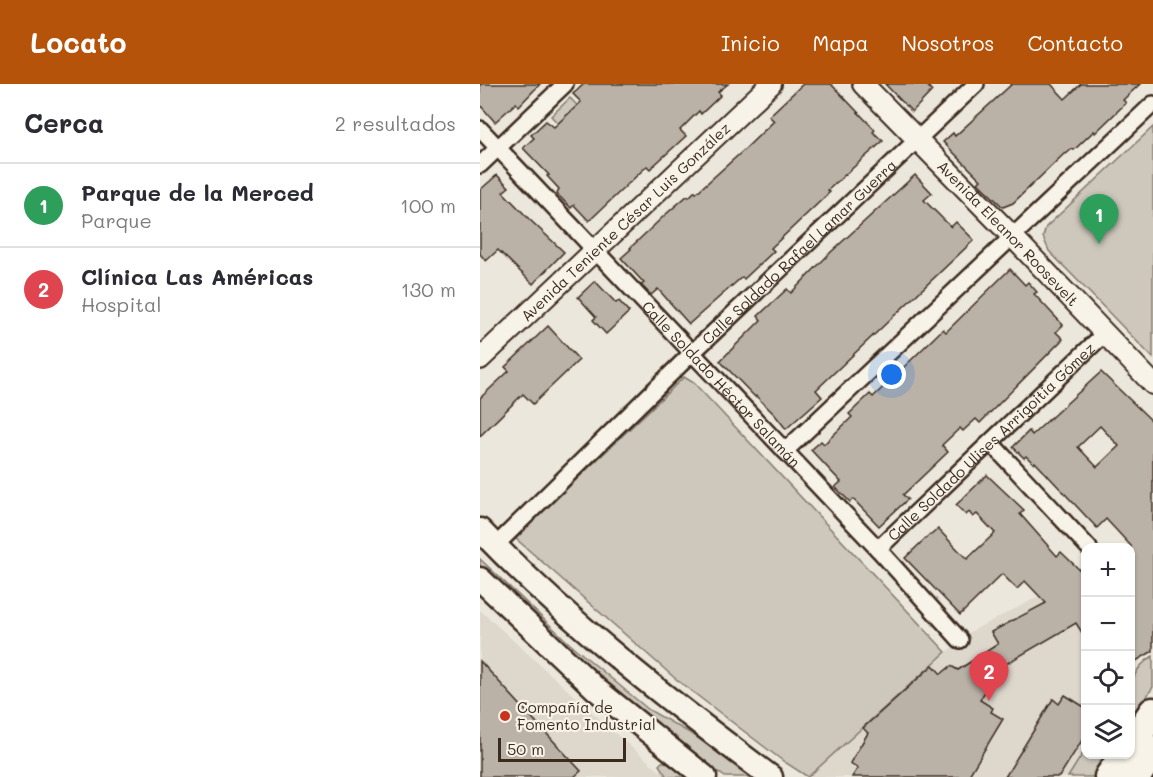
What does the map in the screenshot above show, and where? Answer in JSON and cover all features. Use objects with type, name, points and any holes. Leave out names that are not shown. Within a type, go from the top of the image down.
[{"type":"highway","points":[[1135,740],[1153,712]]},
{"type":"highway","points":[[1136,777],[1153,750]]},
{"type":"highway","points":[[1109,777],[1122,759]]},
{"type":"main road","points":[[488,538],[560,607],[633,670],[771,777]]},
{"type":"main road","points":[[480,579],[597,690],[705,777]]},
{"type":"street","points":[[480,165],[565,84]]},
{"type":"street","name":"Avenida Teniente César Luis González","points":[[480,359],[771,84]]},
{"type":"street","name":"Avenida Eleanor Roosevelt","points":[[863,84],[1153,384]]},
{"type":"street","name":"Calle Soldado Rafael Lamar Guerra","points":[[488,538],[692,352],[976,84]]},
{"type":"street","points":[[785,451],[1153,104]]},
{"type":"street","name":"Calle Soldado Héctor Salamán","points":[[480,129],[878,549],[960,640]]},
{"type":"street","name":"Calle Soldado Ulises Arrigoitia Gómez","points":[[878,549],[1104,334]]},
{"type":"street","points":[[991,443],[1084,543]]},
{"type":"shaded area","points":[[570,98],[606,135],[586,153],[551,116]]},
{"type":"shaded area","points":[[1153,127],[1153,358],[1049,251],[1043,237],[1046,227]]},
{"type":"shaded area","points":[[684,377],[694,383],[946,652],[808,777],[783,761],[677,680],[515,538]]},
{"type":"shaded area","points":[[480,559],[570,644],[649,710],[695,736],[751,777],[725,777],[684,747],[590,670],[480,570]]},
{"type":"shaded area","points":[[1081,575],[1081,756],[1068,777],[813,777],[811,775],[968,633]]},
{"type":"shaded area","points":[[480,610],[617,735],[667,777],[480,777]]},
{"type":"shaded area","points":[[1153,656],[1153,687],[1135,714],[1135,674],[1144,662]]},
{"type":"shaded area","points":[[1081,756],[1081,759],[1106,759],[1095,777],[1068,777]]},
{"type":"shaded area","points":[[662,762],[686,777],[667,777],[659,765]]},
{"type":"building","points":[[480,84],[540,84],[519,106],[516,103],[495,122],[480,105]]},
{"type":"building","points":[[584,84],[728,84],[718,92],[721,95],[701,114],[699,111],[680,130],[686,136],[650,169],[647,166],[589,221],[574,205],[571,208],[557,194],[559,189],[547,176],[549,175],[523,148],[534,138],[531,135],[546,121],[554,127],[581,102],[573,94]]},
{"type":"building","points":[[803,84],[831,84],[883,141],[828,190],[830,192],[771,248],[774,251],[689,324],[658,289],[651,295],[641,285],[644,283],[621,258],[665,215],[687,196],[689,197],[695,191],[696,193],[744,150],[774,121],[769,116]]},
{"type":"building","points":[[885,84],[926,84],[932,91],[912,112]]},
{"type":"building","points":[[1012,84],[1051,84],[1065,99],[1081,84],[1140,84],[1123,100],[1126,103],[1095,133],[1094,131],[1074,150],[1065,153],[1013,203],[1003,207],[978,183],[981,180],[943,142],[953,133],[955,136]]},
{"type":"building","points":[[497,175],[509,187],[503,192],[564,252],[533,284],[498,250],[486,261],[480,254],[480,190]]},
{"type":"building","points":[[915,175],[932,193],[924,200],[951,227],[956,222],[974,240],[816,390],[822,397],[786,429],[775,415],[720,361],[761,320],[758,316],[787,289],[791,293],[831,252]]},
{"type":"building","points":[[1010,269],[1025,285],[1028,282],[1037,292],[1034,294],[1063,325],[1056,332],[1063,339],[980,423],[976,419],[963,431],[960,428],[942,445],[948,452],[903,495],[908,499],[879,526],[853,499],[850,502],[835,487],[841,482],[811,450],[821,441],[824,444],[852,417],[849,414],[870,394],[873,397],[943,329],[946,332]]},
{"type":"building","points":[[595,281],[616,303],[619,301],[629,312],[606,334],[593,320],[596,317],[578,297]]},
{"type":"building","points":[[548,326],[579,360],[533,404],[523,394],[480,436],[480,398],[509,371],[505,367]]},
{"type":"building","points":[[1101,372],[1153,422],[1153,651],[1135,662],[1135,543],[1128,543],[1106,519],[1097,528],[1035,462],[1034,464],[1026,456],[1024,458],[1013,447],[1029,431],[1032,435]],"holes":[[[1100,426],[1119,446],[1097,467],[1078,447]]]},
{"type":"building","points":[[987,475],[1024,510],[1020,514],[1057,556],[1061,552],[1081,571],[1081,631],[1076,623],[1004,665],[982,685],[987,688],[980,700],[993,708],[991,712],[1003,719],[968,777],[852,777],[858,768],[850,763],[868,733],[863,728],[933,665],[941,674],[951,666],[958,670],[998,644],[991,632],[1046,603],[1025,581],[1017,589],[1002,574],[960,615],[905,558],[938,529],[967,559],[995,533],[977,514],[973,517],[969,512],[966,515],[956,505]]},
{"type":"building","name":"Compañía de Fomento Industrial","points":[[480,661],[581,771],[574,777],[480,777]]},
{"type":"building","points":[[1065,695],[1081,705],[1081,742],[1059,777],[1005,777],[1053,699],[1059,704]]},
{"type":"place","name":"Parque de la Merced","points":[[1099,244]]},
{"type":"place","name":"Clínica Las Américas","points":[[989,701]]},
{"type":"place","name":"Compañía de Fomento Industrial","points":[[505,716]]}]
